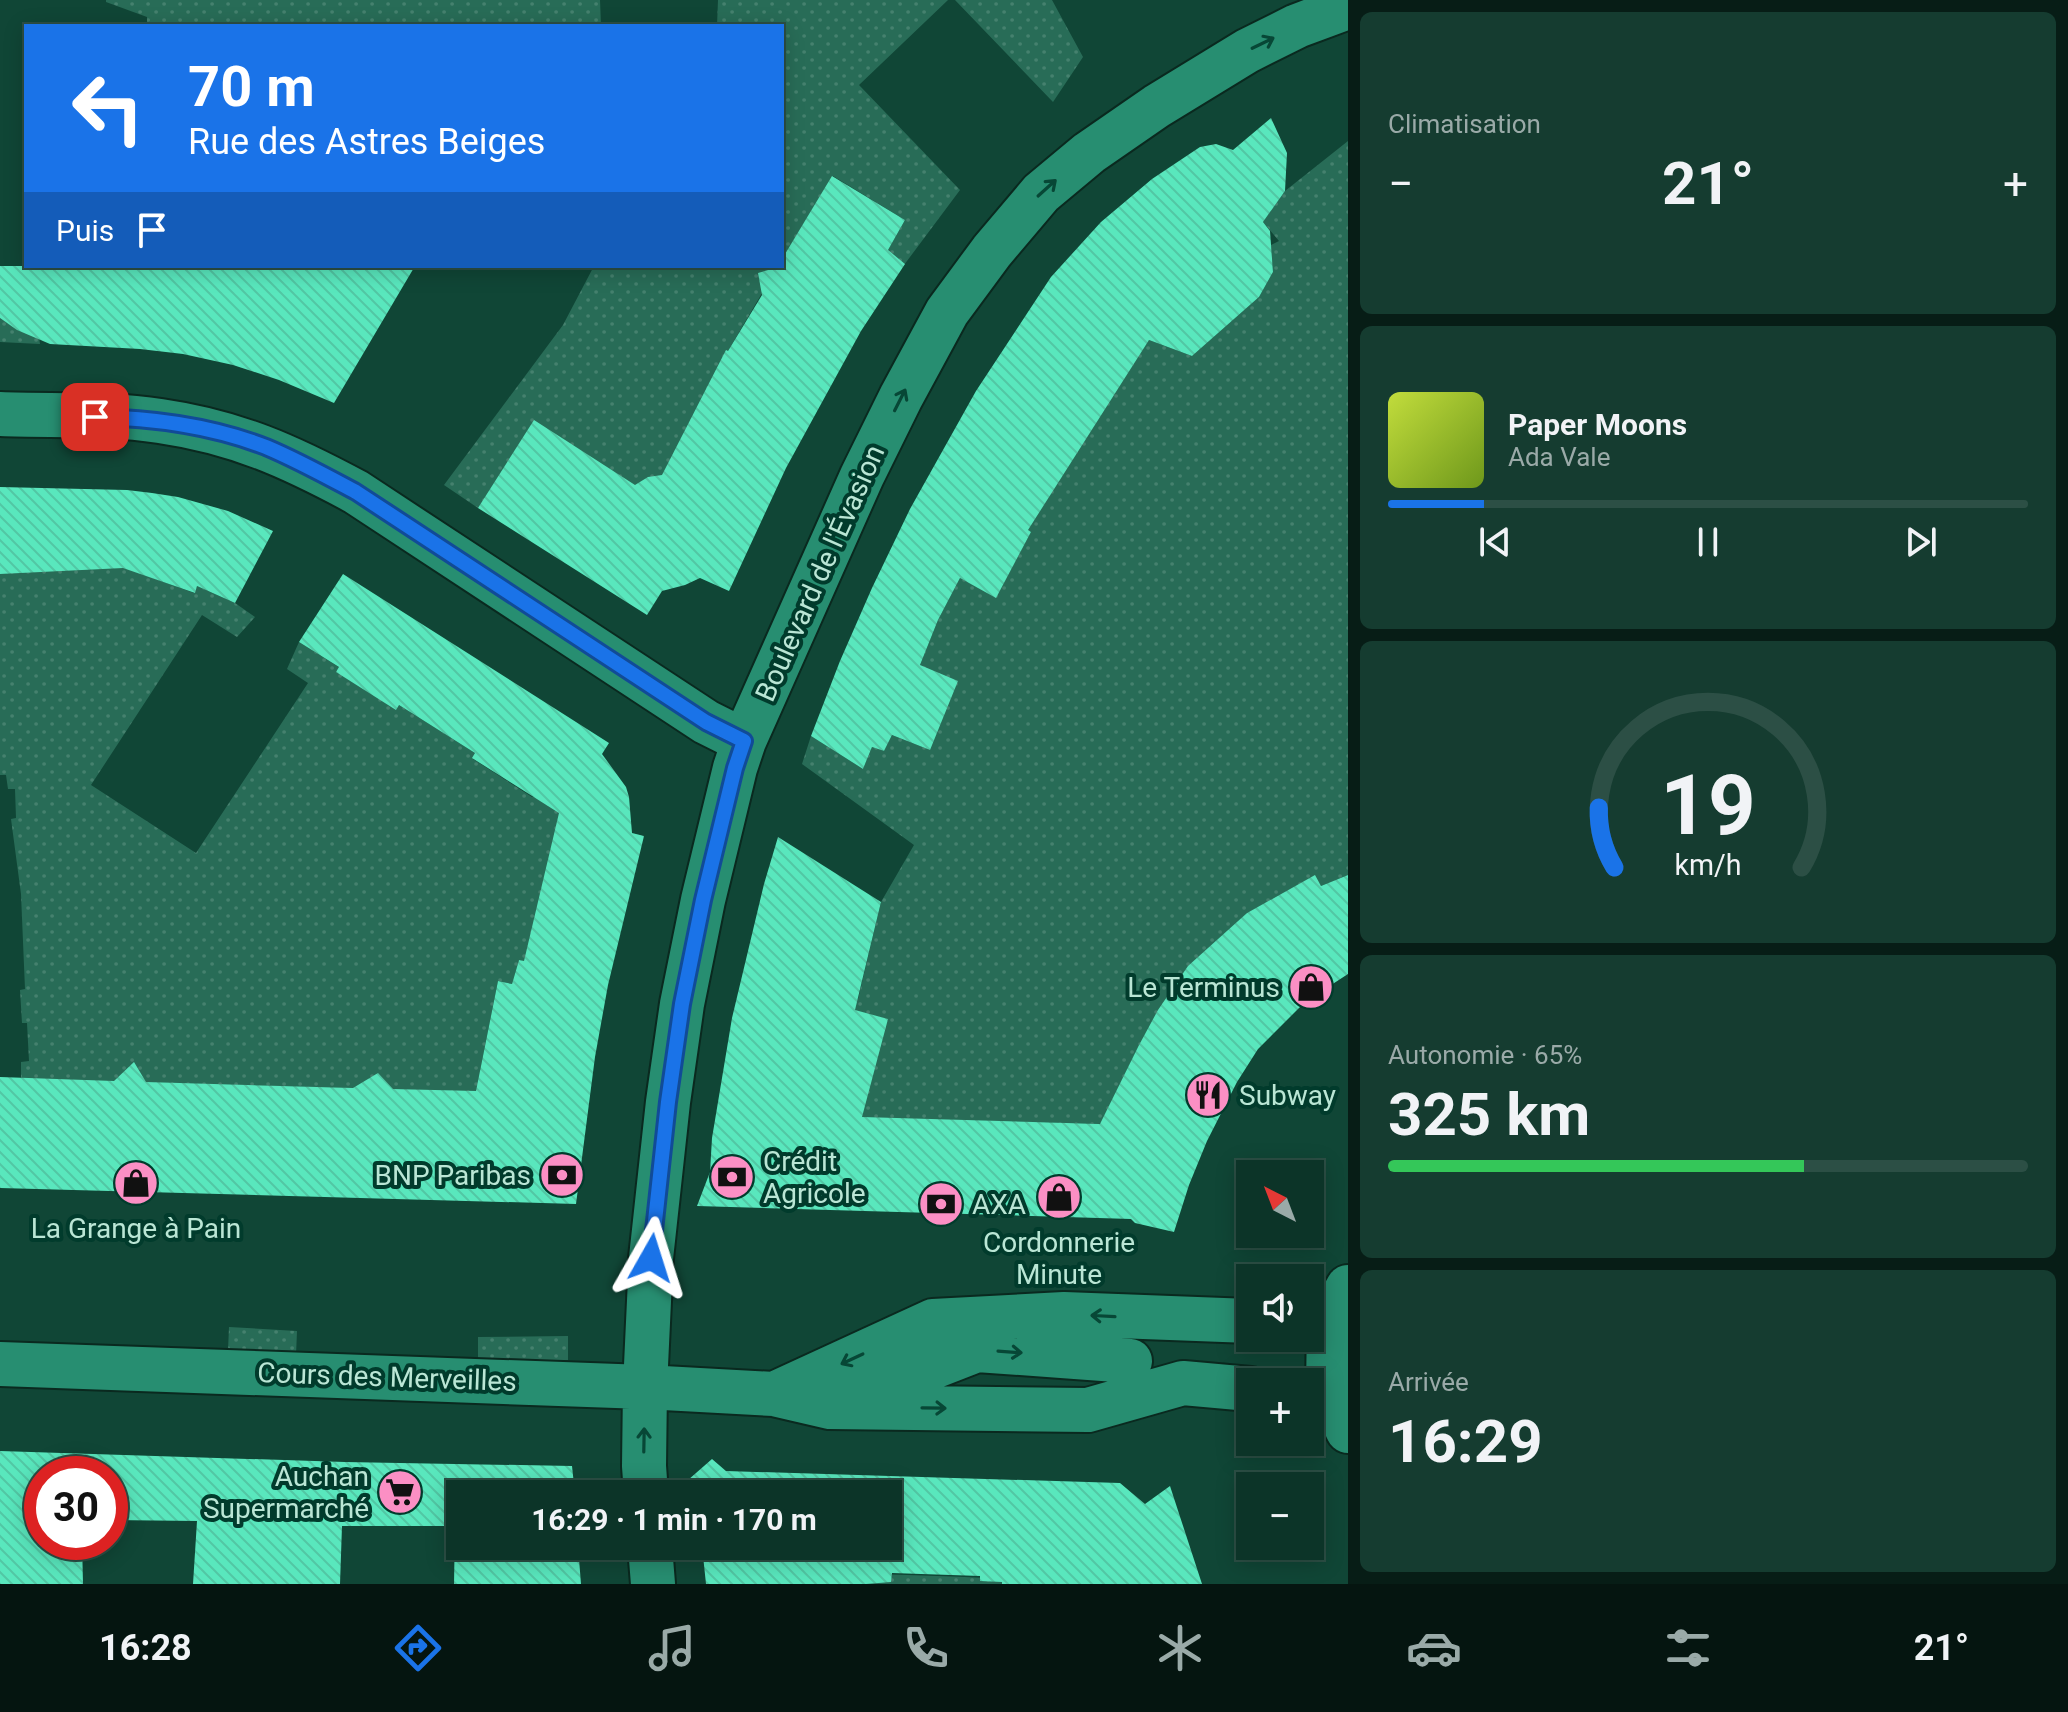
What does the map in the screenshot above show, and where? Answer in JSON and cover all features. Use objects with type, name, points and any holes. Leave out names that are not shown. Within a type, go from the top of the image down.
[{"type":"street","name":"Boulevard de l'Évasion","points":[[645,1480],[645,1387],[651,1258],[682,1004],[703,900],[744,741],[862,476],[947,312],[992,251],[1041,193],[1089,153],[1157,106],[1247,51],[1297,26],[1348,7]]},
{"type":"street","points":[[0,414],[158,420],[266,447],[356,492],[706,722],[744,741]]},
{"type":"street","points":[[1322,1368],[1329,1310]]},
{"type":"street","name":"Cours des Merveilles","points":[[774,1394],[933,1321],[1064,1314],[1236,1321]]},
{"type":"street","points":[[830,1407],[977,1350],[1130,1361]]},
{"type":"street","name":"Cours des Merveilles","points":[[0,1364],[645,1387],[774,1394],[830,1407],[1088,1410],[1183,1383],[1236,1388]]},
{"type":"street","points":[[1324,1396],[1348,1431]]},
{"type":"street","points":[[651,1560],[653,1584]]},
{"type":"green space","points":[[600,0],[601,24],[147,24],[147,17],[106,2]]},
{"type":"green space","points":[[718,0],[948,0],[859,85],[960,190],[904,265],[885,255],[905,220],[833,176],[784,256],[784,24],[717,24]]},
{"type":"green space","points":[[955,0],[1052,0],[1083,57],[1053,102]]},
{"type":"green space","points":[[1348,141],[1348,875],[1321,886],[1314,876],[1247,913],[1184,974],[1138,1047],[1105,1115],[1104,1124],[838,1117],[877,1058],[887,1019],[849,1009],[858,999],[881,902],[914,845],[802,764],[811,736],[863,769],[872,747],[884,751],[892,735],[930,750],[920,665],[938,620],[960,578],[996,597],[1031,532],[994,512],[1149,340],[1192,356],[1259,297],[1273,272],[1271,245],[1279,241],[1263,222],[1285,191]]},
{"type":"green space","points":[[593,268],[777,268],[728,351],[672,478],[632,491],[478,508],[444,485],[563,325]]},
{"type":"green space","points":[[0,318],[18,330],[39,338],[40,344],[0,342]]},
{"type":"green space","points":[[116,559],[128,569],[194,593],[197,586],[235,603],[255,617],[237,637],[202,615],[91,785],[196,853],[308,683],[287,669],[299,642],[475,753],[473,759],[532,797],[556,797],[568,835],[533,964],[519,960],[512,984],[498,981],[480,1071],[488,1092],[21,1079],[21,1062],[29,1061],[27,1023],[22,1023],[20,990],[25,989],[21,894],[11,819],[16,818],[15,789],[8,789],[6,775],[0,775],[0,574]]},
{"type":"green space","points":[[229,1327],[297,1331],[296,1355],[228,1351]]},
{"type":"green space","points":[[568,1336],[568,1360],[478,1361],[478,1337]]},
{"type":"green space","points":[[782,1573],[938,1576],[1095,1584],[782,1584]]},
{"type":"building","points":[[1271,118],[1287,153],[1285,191],[1263,222],[1270,231],[1273,272],[1259,297],[1192,356],[1149,340],[1028,530],[1031,532],[996,598],[960,578],[938,620],[920,665],[958,681],[930,750],[892,735],[884,751],[872,747],[863,769],[811,736],[840,661],[910,509],[976,391],[1051,277],[1101,222],[1152,179],[1200,147],[1216,144],[1233,150]]},
{"type":"building","points":[[832,176],[905,220],[888,250],[905,264],[861,331],[786,468],[729,591],[700,578],[662,591],[647,615],[478,508],[534,420],[635,485],[648,477],[662,475],[726,350],[762,295],[758,273],[784,268],[784,256]]},
{"type":"building","points":[[0,266],[414,268],[334,403],[233,365],[183,354],[50,344],[17,330],[0,318]]},
{"type":"building","points":[[0,487],[127,490],[178,497],[228,511],[273,531],[235,603],[197,586],[195,593],[123,568],[0,574]]},
{"type":"building","points":[[343,574],[609,743],[602,754],[626,787],[632,833],[644,836],[608,985],[595,1057],[576,1204],[0,1188],[0,1077],[114,1081],[134,1062],[146,1082],[353,1088],[378,1073],[393,1089],[476,1091],[498,981],[512,984],[519,960],[524,961],[559,813],[472,758],[475,753],[399,705],[396,710],[336,672],[339,667],[299,642]]},
{"type":"building","points":[[778,837],[881,902],[855,1010],[888,1019],[862,1117],[1100,1124],[1158,1010],[1188,966],[1247,913],[1315,875],[1321,886],[1348,875],[1348,974],[1305,1002],[1258,1049],[1207,1141],[1174,1232],[1135,1223],[1131,1219],[697,1206],[710,1172],[712,1138],[732,1018]]},
{"type":"building","points":[[0,1451],[572,1466],[574,1480],[446,1480],[446,1526],[342,1526],[340,1584],[193,1584],[197,1521],[128,1520],[128,1456],[24,1456],[24,1560],[82,1560],[83,1584],[0,1584]]},
{"type":"building","points":[[712,1459],[726,1471],[1120,1483],[1145,1504],[1170,1486],[1202,1584],[1002,1584],[980,1581],[980,1576],[892,1573],[891,1582],[866,1584],[706,1584],[703,1560],[902,1560],[902,1480],[688,1480]]},
{"type":"building","points":[[454,1560],[579,1560],[581,1584],[454,1584]]},
{"type":"place","name":"Le Terminus","points":[[1311,987]]},
{"type":"place","name":"Subway","points":[[1208,1095]]},
{"type":"place","name":"BNP Paribas","points":[[562,1175]]},
{"type":"place","name":"Crédit Agricole","points":[[732,1177]]},
{"type":"place","name":"La Grange à Pain","points":[[136,1183]]},
{"type":"place","name":"Cordonnerie Minute","points":[[1059,1197]]},
{"type":"place","name":"AXA","points":[[941,1204]]},
{"type":"place","name":"Auchan Supermarché","points":[[400,1492]]},
{"type":"route","points":[[95,417],[158,420],[198,428],[266,447],[309,466],[356,492],[706,722],[744,741],[703,900],[682,1004],[651,1258]]}]
